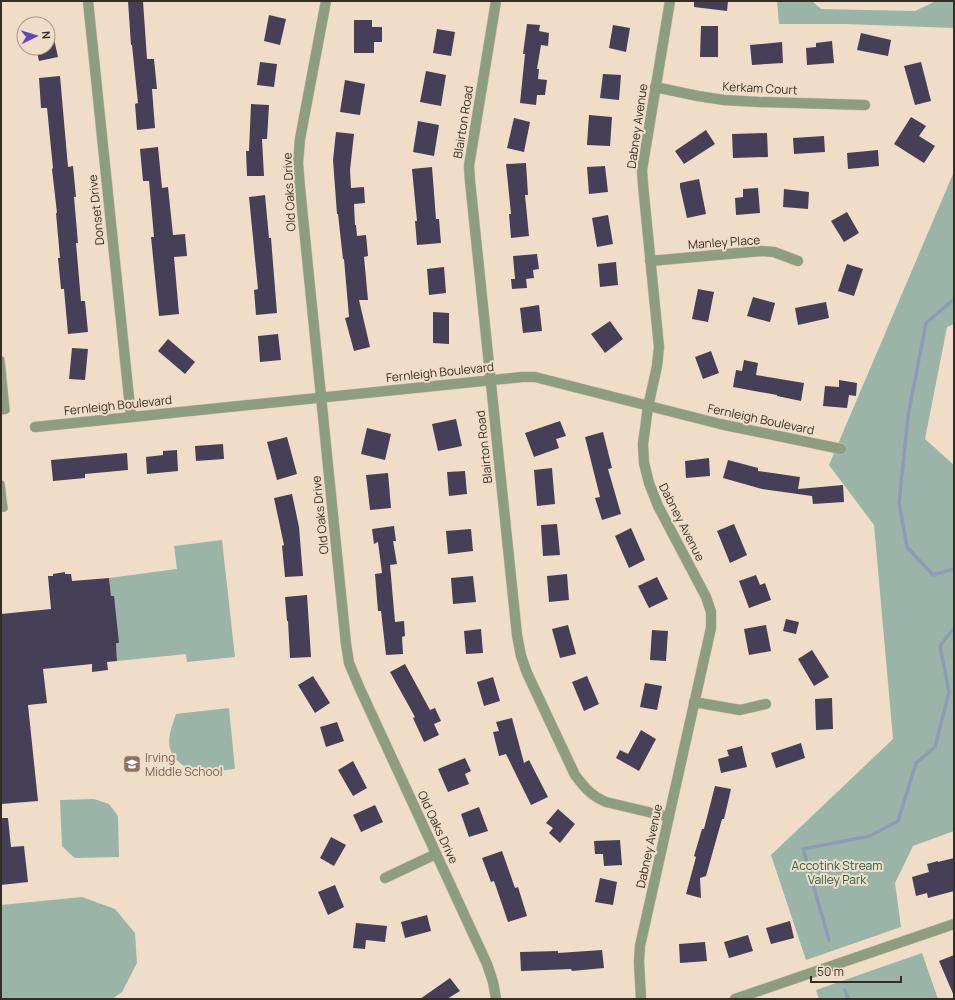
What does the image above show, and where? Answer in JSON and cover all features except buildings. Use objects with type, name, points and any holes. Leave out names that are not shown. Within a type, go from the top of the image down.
[{"type":"street","name":"Donset Drive","points":[[88,1],[131,417]]},
{"type":"street","name":"Old Oaks Drive","points":[[326,1],[300,139],[298,163],[346,644],[350,663],[360,690],[487,964],[493,982],[496,999]]},
{"type":"street","name":"Blairton Road","points":[[496,1],[469,166],[517,635],[521,656],[527,673],[575,775],[586,790],[606,802],[669,817]]},
{"type":"street","name":"Dabney Avenue","points":[[641,999],[639,962],[640,946],[711,628],[711,612],[706,597],[658,506],[649,483],[644,463],[643,444],[648,406],[657,366],[659,347],[642,170],[670,1]]},
{"type":"street","name":"Kerkam Court","points":[[655,87],[724,100],[865,104]]},
{"type":"street","name":"Manley Place","points":[[650,261],[761,251],[774,252],[798,261]]},
{"type":"street","name":"Fernleigh Boulevard","points":[[36,427],[491,380],[536,377],[720,424],[841,449]]},
{"type":"street","points":[[694,702],[740,710],[766,704]]},
{"type":"street","points":[[385,878],[436,854]]},
{"type":"street","points":[[735,999],[954,924]]},
{"type":"lane","points":[[1,360],[6,410],[1,411]]},
{"type":"lane","points":[[1,484],[4,508],[1,508]]},
{"type":"green space","points":[[777,1],[812,1],[821,9],[915,11],[936,1],[954,1],[954,28],[844,24],[779,24]]},
{"type":"green space","name":"Accotink Stream Valley Park","points":[[954,169],[954,324],[947,327],[925,439],[954,465],[954,831],[913,846],[895,883],[901,927],[806,960],[771,855],[893,739],[874,525],[829,465]]},
{"type":"green space","points":[[222,540],[235,657],[187,662],[186,654],[117,661],[116,643],[118,643],[109,578],[177,569],[174,546]]},
{"type":"green space","points":[[229,708],[235,769],[196,772],[192,771],[177,760],[172,754],[169,742],[171,729],[176,714]]},
{"type":"green space","points":[[94,799],[109,804],[118,816],[119,857],[75,858],[62,846],[60,800]]},
{"type":"green space","points":[[82,897],[115,909],[135,933],[137,963],[122,992],[112,999],[1,999],[1,905]]},
{"type":"green space","points":[[922,953],[938,999],[819,999],[816,990]]},
{"type":"waterway","points":[[954,299],[926,323],[908,416],[899,503],[907,547],[933,575],[954,569]]},
{"type":"waterway","points":[[829,940],[803,849],[870,836],[898,821],[916,763],[935,747],[949,692],[940,646],[954,628]]},
{"type":"waterway","points":[[845,990],[848,999]]},
{"type":"place","name":"Irving Middle School","points":[[132,764]]}]
